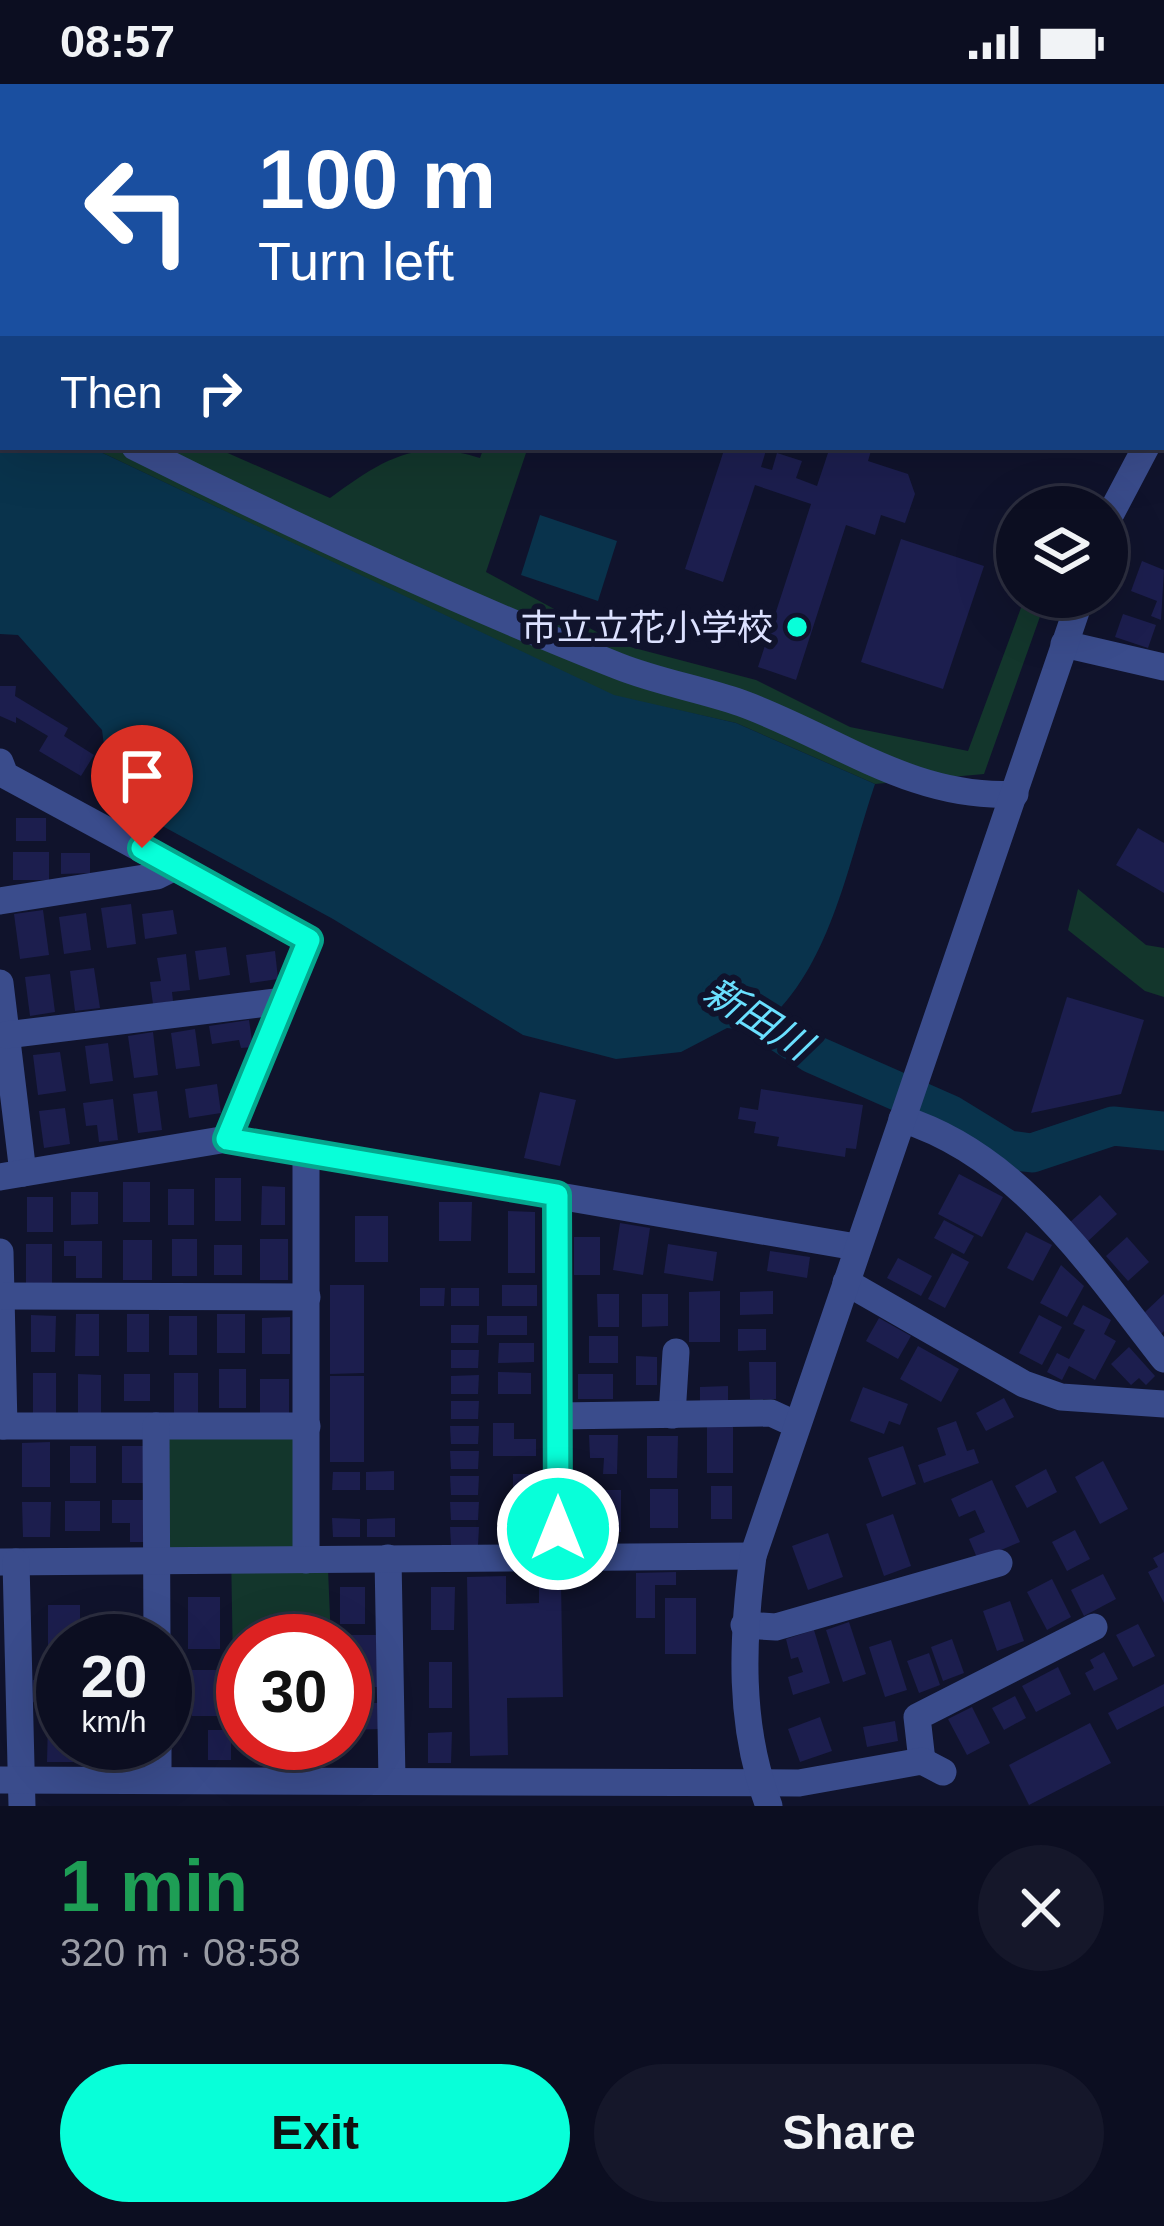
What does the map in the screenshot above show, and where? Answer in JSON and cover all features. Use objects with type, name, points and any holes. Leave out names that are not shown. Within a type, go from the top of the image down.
[{"type":"street","points":[[141,450],[265,512],[622,668],[744,704],[878,768],[978,796],[1015,794]]},
{"type":"street","points":[[1125,486],[1143,450]]},
{"type":"street","points":[[765,1795],[747,1706],[744,1625],[753,1556],[1073,618]]},
{"type":"street","points":[[1064,644],[1164,667]]},
{"type":"street","points":[[2,775],[309,940],[227,1139]]},
{"type":"street","points":[[0,901],[157,876],[177,866]]},
{"type":"street","points":[[0,983],[12,1175],[227,1139],[856,1246]]},
{"type":"street","points":[[6,1035],[284,1001]]},
{"type":"street","points":[[902,1119],[942,1131],[1032,1197],[1164,1359]]},
{"type":"street","points":[[306,1152],[306,1560]]},
{"type":"street","points":[[557,1195],[558,1555]]},
{"type":"street","points":[[0,1252],[2,1426],[307,1426]]},
{"type":"street","points":[[846,1282],[1024,1384],[1061,1397],[1164,1404]]},
{"type":"street","points":[[1,1296],[307,1298]]},
{"type":"street","points":[[672,1414],[676,1352]]},
{"type":"street","points":[[558,1416],[771,1413],[796,1424]]},
{"type":"street","points":[[156,1426],[157,1614]]},
{"type":"street","points":[[753,1556],[8,1562],[14,1789],[158,1779],[392,1780],[765,1795],[799,1783],[933,1766],[916,1718],[1094,1628]]},
{"type":"street","points":[[388,1558],[392,1780]]},
{"type":"street","points":[[744,1625],[776,1627],[999,1563]]},
{"type":"street","points":[[158,1770],[158,1779]]},
{"type":"green space","points":[[96,450],[221,450],[330,498],[400,456],[436,450],[480,458],[483,450],[527,450],[486,572],[619,644],[756,680],[850,727],[968,751],[1017,618],[1040,618],[984,774],[875,784],[736,723],[614,696]]},
{"type":"green space","points":[[1078,889],[1146,945],[1164,948],[1164,997],[1145,991],[1068,930]]},
{"type":"green space","points":[[300,1433],[301,1568],[328,1569],[330,1614],[232,1614],[231,1550],[165,1549],[164,1436]]},
{"type":"water","points":[[0,450],[96,450],[614,695],[736,723],[875,784],[832,918],[801,981],[780,1008],[755,1031],[727,1028],[681,1052],[616,1059],[523,1035],[333,919],[111,798],[102,730],[18,635],[0,634]]},
{"type":"water","points":[[540,515],[617,541],[598,601],[521,575]]},
{"type":"building","points":[[724,450],[766,450],[761,467],[772,470],[777,453],[802,461],[796,478],[817,486],[829,450],[871,450],[868,461],[908,474],[915,494],[905,523],[881,515],[875,535],[846,525],[796,680],[758,667],[811,504],[755,485],[723,582],[685,569]]},
{"type":"building","points":[[901,539],[984,566],[943,689],[861,662]]},
{"type":"building","points":[[1142,561],[1164,570],[1161,620],[1151,616],[1157,601],[1131,591]]},
{"type":"building","points":[[1128,616],[1156,625],[1148,648],[1115,637],[1122,618]]},
{"type":"building","points":[[0,686],[16,686],[15,696],[68,728],[64,736],[94,755],[81,776],[39,751],[48,736],[16,717],[16,723],[0,716]]},
{"type":"building","points":[[16,818],[46,818],[46,841],[16,841]]},
{"type":"building","points":[[1138,828],[1164,843],[1164,893],[1116,865]]},
{"type":"building","points":[[13,852],[49,852],[49,880],[13,880]]},
{"type":"building","points":[[61,853],[90,853],[90,873],[61,874]]},
{"type":"building","points":[[131,904],[136,944],[107,948],[101,908]]},
{"type":"building","points":[[43,910],[49,955],[20,959],[14,914]]},
{"type":"building","points":[[173,910],[177,934],[145,939],[142,914]]},
{"type":"building","points":[[86,913],[91,950],[64,954],[59,917]]},
{"type":"building","points":[[226,947],[230,975],[199,980],[195,951]]},
{"type":"building","points":[[275,951],[278,979],[250,983],[246,955]]},
{"type":"building","points":[[186,954],[190,990],[172,992],[173,1001],[153,1004],[150,982],[161,981],[157,958]]},
{"type":"building","points":[[94,968],[100,1008],[75,1011],[70,971]]},
{"type":"building","points":[[50,974],[55,1012],[30,1016],[25,977]]},
{"type":"building","points":[[1067,997],[1144,1020],[1121,1094],[1031,1113]]},
{"type":"building","points":[[249,1020],[253,1047],[241,1048],[239,1040],[212,1044],[209,1026]]},
{"type":"building","points":[[195,1029],[200,1066],[176,1069],[171,1033]]},
{"type":"building","points":[[153,1032],[158,1075],[134,1078],[128,1036]]},
{"type":"building","points":[[108,1043],[113,1081],[90,1084],[85,1046]]},
{"type":"building","points":[[60,1052],[66,1091],[38,1095],[33,1055]]},
{"type":"building","points":[[217,1084],[221,1113],[189,1118],[185,1089]]},
{"type":"building","points":[[761,1089],[863,1105],[856,1149],[846,1148],[845,1157],[777,1146],[779,1137],[754,1133],[756,1122],[738,1119],[740,1107],[758,1110]]},
{"type":"building","points":[[157,1091],[162,1130],[138,1133],[133,1094]]},
{"type":"building","points":[[540,1092],[576,1100],[560,1166],[524,1158]]},
{"type":"building","points":[[113,1099],[118,1140],[99,1142],[97,1125],[86,1126],[83,1103]]},
{"type":"building","points":[[65,1108],[70,1144],[44,1148],[39,1111]]},
{"type":"building","points":[[959,1174],[1003,1197],[982,1237],[938,1214]]},
{"type":"building","points":[[215,1178],[241,1178],[241,1221],[215,1221]]},
{"type":"building","points":[[123,1182],[150,1182],[150,1222],[123,1222]]},
{"type":"building","points":[[262,1186],[285,1187],[285,1225],[261,1225]]},
{"type":"building","points":[[168,1189],[194,1189],[194,1225],[168,1225]]},
{"type":"building","points":[[71,1192],[98,1192],[98,1224],[71,1225]]},
{"type":"building","points":[[1100,1195],[1117,1214],[1086,1243],[1068,1224]]},
{"type":"building","points":[[27,1197],[53,1197],[53,1232],[27,1232]]},
{"type":"building","points":[[439,1202],[472,1202],[471,1241],[439,1241]]},
{"type":"building","points":[[508,1211],[535,1212],[535,1273],[508,1273]]},
{"type":"building","points":[[355,1216],[388,1216],[388,1262],[355,1262]]},
{"type":"building","points":[[944,1220],[974,1236],[964,1254],[934,1238]]},
{"type":"building","points":[[620,1223],[650,1228],[643,1275],[613,1270]]},
{"type":"building","points":[[1026,1232],[1052,1245],[1033,1281],[1007,1268]]},
{"type":"building","points":[[574,1237],[600,1237],[600,1275],[574,1275]]},
{"type":"building","points":[[1127,1237],[1149,1262],[1128,1281],[1106,1256]]},
{"type":"building","points":[[172,1239],[197,1239],[197,1276],[172,1276]]},
{"type":"building","points":[[260,1239],[288,1239],[288,1280],[260,1280]]},
{"type":"building","points":[[123,1240],[152,1240],[152,1280],[123,1280]]},
{"type":"building","points":[[64,1241],[102,1241],[102,1278],[76,1278],[76,1256],[64,1256]]},
{"type":"building","points":[[26,1244],[52,1244],[52,1283],[26,1283]]},
{"type":"building","points":[[668,1244],[717,1252],[713,1281],[664,1273]]},
{"type":"building","points":[[214,1245],[242,1245],[242,1275],[214,1275]]},
{"type":"building","points":[[770,1251],[810,1257],[807,1278],[767,1271]]},
{"type":"building","points":[[952,1253],[969,1262],[945,1308],[928,1299]]},
{"type":"building","points":[[898,1258],[932,1276],[921,1296],[887,1278]]},
{"type":"building","points":[[1061,1265],[1084,1286],[1067,1317],[1040,1303]]},
{"type":"building","points":[[330,1285],[364,1285],[364,1373],[330,1374]]},
{"type":"building","points":[[502,1285],[537,1285],[537,1306],[502,1306]]},
{"type":"building","points":[[420,1288],[445,1288],[444,1306],[420,1306]]},
{"type":"building","points":[[451,1288],[479,1288],[479,1306],[451,1306]]},
{"type":"building","points":[[720,1291],[720,1342],[689,1342],[689,1292]]},
{"type":"building","points":[[773,1291],[773,1314],[740,1315],[740,1292]]},
{"type":"building","points":[[597,1294],[619,1294],[619,1327],[598,1327]]},
{"type":"building","points":[[642,1294],[668,1294],[668,1326],[642,1327]]},
{"type":"building","points":[[1164,1294],[1164,1331],[1161,1334],[1143,1314]]},
{"type":"building","points":[[1083,1305],[1111,1320],[1104,1334],[1116,1341],[1095,1380],[1069,1366],[1062,1380],[1047,1372],[1057,1353],[1069,1359],[1085,1330],[1073,1324]]},
{"type":"building","points":[[76,1314],[99,1314],[99,1356],[75,1356]]},
{"type":"building","points":[[127,1314],[149,1314],[149,1352],[127,1352]]},
{"type":"building","points":[[217,1314],[245,1314],[245,1353],[217,1353]]},
{"type":"building","points":[[31,1315],[56,1316],[55,1352],[31,1352]]},
{"type":"building","points":[[1039,1315],[1062,1327],[1042,1365],[1019,1353]]},
{"type":"building","points":[[169,1316],[197,1316],[197,1355],[169,1355]]},
{"type":"building","points":[[487,1316],[527,1316],[527,1335],[487,1335]]},
{"type":"building","points":[[290,1317],[290,1354],[262,1354],[262,1318]]},
{"type":"building","points":[[879,1318],[911,1336],[898,1359],[866,1341]]},
{"type":"building","points":[[451,1325],[479,1325],[478,1343],[451,1343]]},
{"type":"building","points":[[738,1329],[766,1329],[766,1350],[738,1351]]},
{"type":"building","points":[[589,1336],[618,1336],[618,1363],[589,1363]]},
{"type":"building","points":[[499,1343],[534,1343],[534,1362],[498,1363]]},
{"type":"building","points":[[918,1346],[959,1369],[941,1402],[900,1379]]},
{"type":"building","points":[[1129,1347],[1155,1376],[1146,1385],[1139,1378],[1131,1385],[1111,1364]]},
{"type":"building","points":[[451,1350],[479,1350],[478,1368],[451,1368]]},
{"type":"building","points":[[636,1356],[657,1357],[657,1385],[636,1385]]},
{"type":"building","points":[[749,1362],[776,1362],[776,1399],[750,1399]]},
{"type":"building","points":[[219,1369],[246,1369],[246,1408],[219,1408]]},
{"type":"building","points":[[498,1372],[531,1373],[531,1394],[498,1394]]},
{"type":"building","points":[[33,1373],[56,1373],[56,1414],[33,1414]]},
{"type":"building","points":[[174,1373],[198,1373],[198,1416],[174,1416]]},
{"type":"building","points":[[78,1374],[101,1375],[101,1413],[78,1413]]},
{"type":"building","points":[[124,1374],[150,1374],[150,1401],[124,1401]]},
{"type":"building","points":[[578,1374],[613,1374],[613,1399],[578,1399]]},
{"type":"building","points":[[479,1375],[478,1394],[451,1394],[451,1376]]},
{"type":"building","points":[[330,1376],[364,1376],[364,1462],[330,1462]]},
{"type":"building","points":[[260,1379],[289,1379],[289,1413],[260,1413]]},
{"type":"building","points":[[728,1386],[728,1402],[700,1402],[700,1387]]},
{"type":"building","points":[[863,1387],[908,1404],[900,1425],[889,1421],[884,1434],[850,1421]]},
{"type":"building","points":[[1004,1398],[1014,1417],[986,1431],[976,1413]]},
{"type":"building","points":[[451,1401],[479,1401],[478,1419],[451,1419]]},
{"type":"building","points":[[956,1421],[967,1451],[974,1449],[979,1463],[924,1483],[918,1465],[946,1455],[937,1428]]},
{"type":"building","points":[[493,1423],[514,1423],[514,1439],[536,1439],[536,1456],[493,1456]]},
{"type":"building","points":[[450,1426],[479,1426],[478,1444],[451,1444]]},
{"type":"building","points":[[707,1427],[733,1427],[733,1473],[707,1473]]},
{"type":"building","points":[[589,1435],[618,1435],[617,1474],[603,1474],[604,1458],[590,1458]]},
{"type":"building","points":[[647,1436],[678,1436],[677,1478],[647,1478]]},
{"type":"building","points":[[50,1442],[50,1487],[22,1487],[22,1443]]},
{"type":"building","points":[[70,1446],[96,1446],[96,1483],[70,1483]]},
{"type":"building","points":[[122,1446],[143,1446],[143,1483],[122,1483]]},
{"type":"building","points":[[903,1446],[916,1484],[882,1497],[868,1458]]},
{"type":"building","points":[[450,1451],[479,1451],[478,1469],[451,1469]]},
{"type":"building","points":[[1103,1461],[1128,1509],[1100,1524],[1075,1477]]},
{"type":"building","points":[[1046,1469],[1057,1492],[1027,1508],[1015,1486]]},
{"type":"building","points":[[394,1471],[394,1490],[366,1490],[366,1472]]},
{"type":"building","points":[[333,1472],[360,1472],[360,1490],[332,1490]]},
{"type":"building","points":[[513,1474],[541,1474],[541,1499],[513,1499]]},
{"type":"building","points":[[450,1476],[479,1476],[478,1495],[451,1495]]},
{"type":"building","points":[[992,1480],[1020,1542],[978,1560],[969,1539],[985,1532],[975,1510],[959,1517],[951,1499]]},
{"type":"building","points":[[711,1486],[732,1486],[732,1519],[711,1519]]},
{"type":"building","points":[[650,1489],[678,1489],[678,1528],[650,1528]]},
{"type":"building","points":[[593,1490],[621,1490],[621,1532],[573,1532],[573,1509],[592,1509]]},
{"type":"building","points":[[112,1500],[144,1500],[144,1542],[130,1542],[130,1523],[112,1523]]},
{"type":"building","points":[[65,1501],[100,1501],[100,1531],[65,1531]]},
{"type":"building","points":[[22,1502],[51,1502],[50,1537],[23,1537]]},
{"type":"building","points":[[450,1502],[479,1502],[478,1520],[451,1520]]},
{"type":"building","points":[[512,1512],[538,1512],[538,1539],[512,1539]]},
{"type":"building","points":[[893,1514],[911,1566],[884,1576],[866,1524]]},
{"type":"building","points":[[332,1518],[360,1519],[360,1537],[333,1537]]},
{"type":"building","points":[[395,1518],[395,1537],[367,1537],[367,1519]]},
{"type":"building","points":[[450,1527],[479,1527],[478,1545],[451,1545]]},
{"type":"building","points":[[1075,1530],[1090,1559],[1067,1571],[1052,1542]]},
{"type":"building","points":[[828,1533],[843,1577],[808,1590],[792,1546]]},
{"type":"building","points":[[1164,1552],[1164,1603],[1148,1572],[1158,1567],[1153,1558]]},
{"type":"building","points":[[676,1572],[676,1585],[655,1585],[655,1618],[636,1618],[636,1573]]},
{"type":"building","points":[[1103,1574],[1116,1599],[1084,1616],[1071,1590]]},
{"type":"building","points":[[506,1576],[506,1604],[539,1603],[539,1583],[561,1583],[563,1697],[507,1698],[508,1755],[470,1756],[467,1577]]},
{"type":"building","points":[[1052,1579],[1071,1617],[1047,1630],[1027,1592]]},
{"type":"building","points":[[340,1587],[365,1587],[365,1614],[340,1614]]},
{"type":"building","points":[[431,1587],[455,1587],[454,1630],[431,1630]]},
{"type":"building","points":[[188,1597],[220,1597],[216,1649],[192,1649],[192,1614],[188,1614]]},
{"type":"building","points":[[665,1598],[696,1598],[696,1654],[665,1654]]},
{"type":"building","points":[[1010,1601],[1024,1641],[997,1651],[983,1611]]},
{"type":"building","points":[[48,1605],[80,1605],[80,1614],[48,1614]]},
{"type":"building","points":[[849,1622],[866,1674],[843,1682],[826,1630]]},
{"type":"building","points":[[1138,1624],[1155,1656],[1133,1667],[1116,1635]]},
{"type":"building","points":[[814,1630],[830,1683],[793,1695],[788,1677],[803,1672],[798,1657],[791,1659],[786,1639]]},
{"type":"building","points":[[372,1635],[381,1635],[381,1687],[372,1687]]},
{"type":"building","points":[[952,1639],[964,1673],[943,1681],[931,1647]]},
{"type":"building","points":[[891,1640],[907,1690],[885,1697],[869,1647]]},
{"type":"building","points":[[1104,1652],[1118,1679],[1094,1691],[1085,1673],[1094,1668],[1090,1660]]},
{"type":"building","points":[[929,1653],[940,1685],[919,1693],[907,1661]]},
{"type":"building","points":[[429,1662],[452,1662],[452,1708],[429,1708]]},
{"type":"building","points":[[1058,1667],[1071,1694],[1036,1712],[1022,1686]]},
{"type":"building","points":[[192,1670],[216,1670],[216,1716],[192,1716]]},
{"type":"building","points":[[1164,1684],[1164,1706],[1117,1730],[1108,1713]]},
{"type":"building","points":[[1015,1696],[1026,1718],[1004,1730],[992,1708]]},
{"type":"building","points":[[372,1703],[381,1703],[381,1729],[372,1729]]},
{"type":"building","points":[[972,1707],[990,1743],[967,1755],[948,1719]]},
{"type":"building","points":[[820,1717],[832,1751],[800,1762],[788,1729]]},
{"type":"building","points":[[895,1721],[898,1741],[867,1747],[863,1727]]},
{"type":"building","points":[[1090,1723],[1111,1763],[1029,1805],[1009,1765]]},
{"type":"building","points":[[208,1730],[216,1730],[216,1760],[208,1760]]},
{"type":"building","points":[[452,1732],[451,1763],[428,1763],[428,1733]]},
{"type":"waterway","name":"新田川","points":[[721,994],[813,1054],[949,1114],[1008,1150],[1032,1153],[1113,1126],[1164,1131]]},
{"type":"place","name":"市立立花小学校","points":[[797,627]]},
{"type":"route","points":[[142,848],[309,940],[227,1139],[557,1195],[558,1529]]}]
